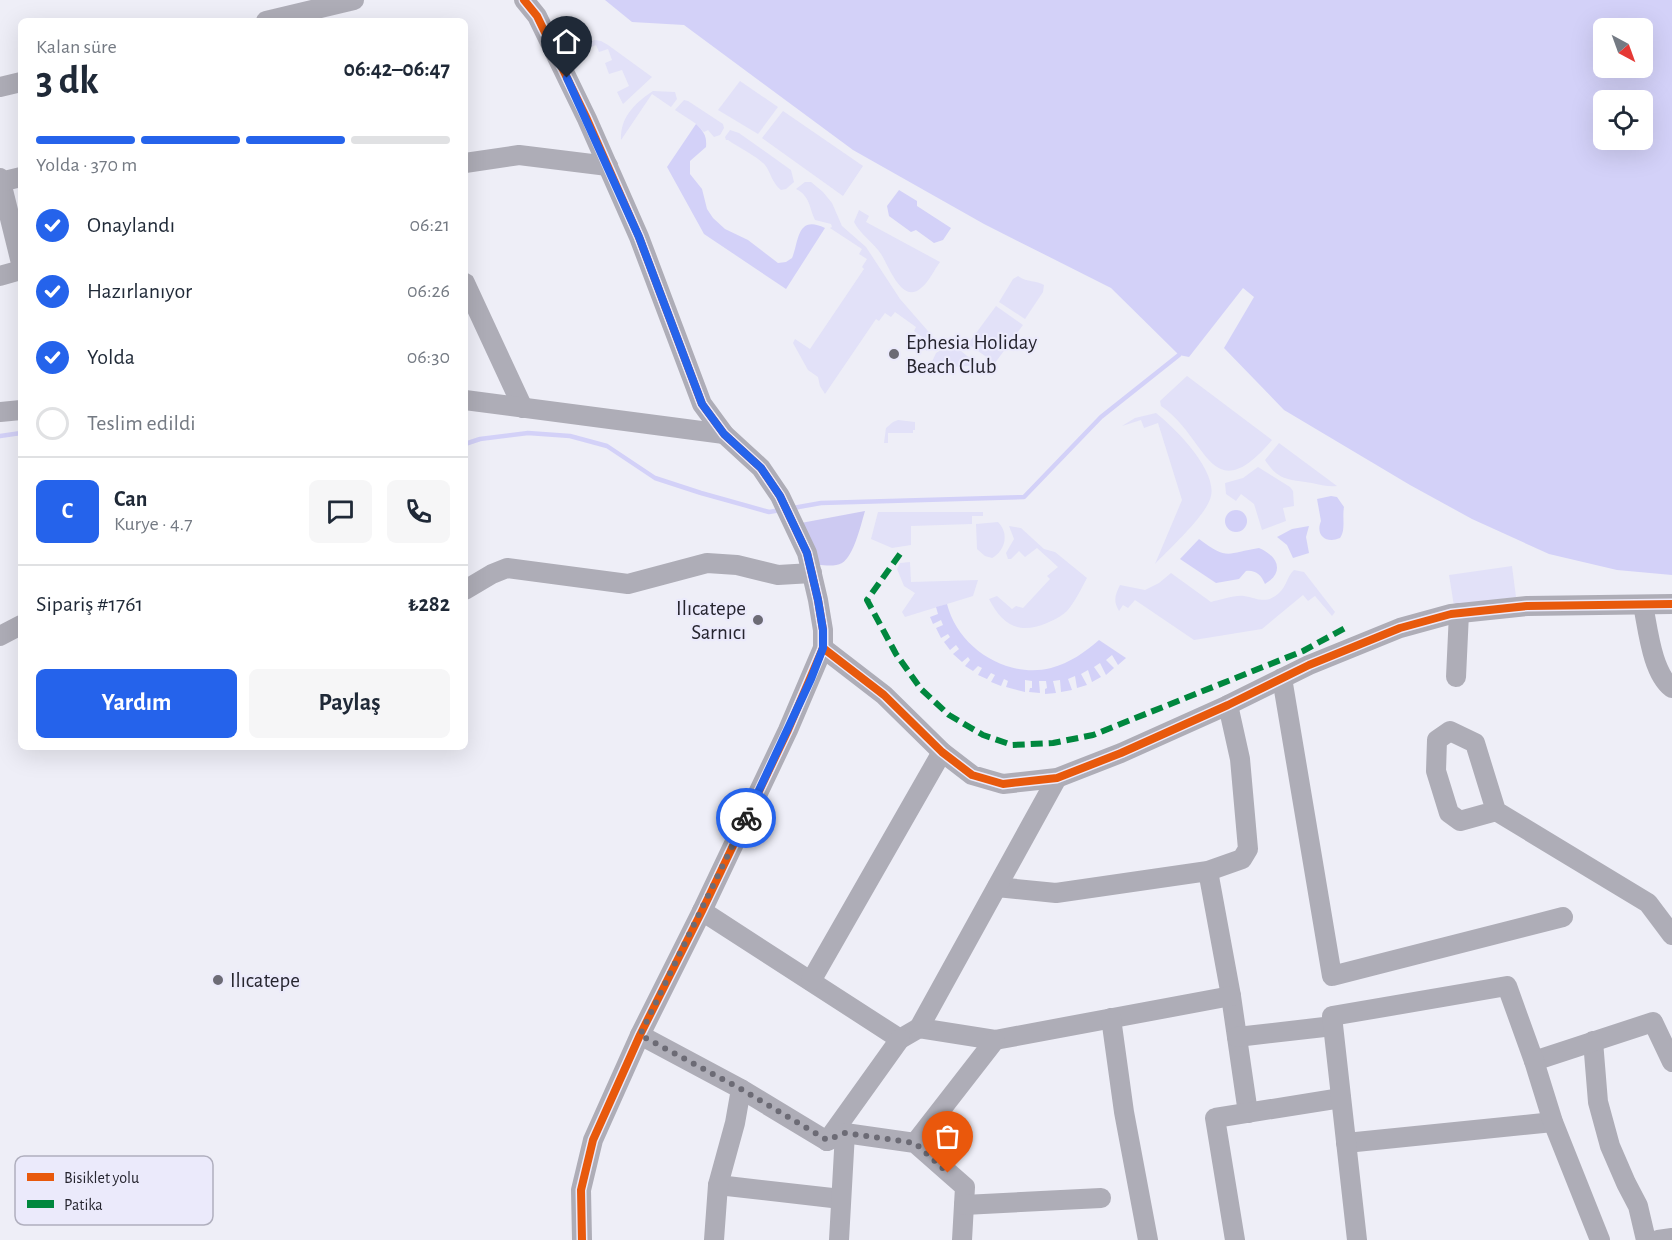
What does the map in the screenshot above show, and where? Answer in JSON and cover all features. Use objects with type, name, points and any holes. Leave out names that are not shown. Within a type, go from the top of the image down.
[{"type":"street","points":[[524,0],[537,16],[608,166],[639,237],[702,404],[724,434],[761,468],[780,496],[807,553],[823,630],[823,648],[788,730],[640,1035],[593,1140],[581,1190],[582,1240]]},
{"type":"street","points":[[281,18],[343,6]]},
{"type":"street","points":[[0,87],[18,83]]},
{"type":"street","points":[[468,163],[519,154],[608,166]]},
{"type":"street","points":[[18,178],[0,181],[18,250]]},
{"type":"street","points":[[0,276],[18,271]]},
{"type":"street","points":[[468,289],[523,408]]},
{"type":"street","points":[[468,400],[724,434]]},
{"type":"street","points":[[0,412],[18,410]]},
{"type":"street","points":[[468,588],[507,568],[628,584],[707,563],[737,565],[778,575],[812,573]]},
{"type":"street","points":[[1643,604],[1655,661],[1663,681],[1672,688]]},
{"type":"street","points":[[823,648],[884,695],[942,752],[972,775],[1003,784],[1057,778],[1121,753],[1228,705],[1309,665],[1400,628],[1459,614],[1527,606],[1672,604]]},
{"type":"street","points":[[1456,677],[1459,614]]},
{"type":"street","points":[[0,636],[18,627]]},
{"type":"street","points":[[1282,678],[1332,976],[1563,917]]},
{"type":"street","points":[[997,886],[1056,893],[1208,871],[1242,859],[1248,849],[1240,759],[1228,705]]},
{"type":"street","points":[[811,981],[942,752]]},
{"type":"street","points":[[839,1240],[841,1198],[836,1137],[900,1039],[919,1028],[1057,778]]},
{"type":"street","points":[[1496,811],[1648,903],[1670,927]]},
{"type":"street","points":[[1208,871],[1231,996],[1248,1113]]},
{"type":"street","points":[[702,911],[900,1039]]},
{"type":"street","points":[[1357,1240],[1332,1016],[1507,986],[1553,1122],[1600,1240]]},
{"type":"street","points":[[919,1028],[995,1040],[1231,996]]},
{"type":"street","points":[[1111,1018],[1124,1112],[1148,1240]]},
{"type":"street","points":[[1534,1061],[1653,1022],[1672,1062]]},
{"type":"street","points":[[1237,1037],[1333,1026]]},
{"type":"street","points":[[640,1035],[836,1137],[915,1143],[965,1187],[962,1240]]},
{"type":"street","points":[[915,1143],[995,1040]]},
{"type":"street","points":[[1593,1041],[1598,1102],[1610,1146],[1638,1206],[1646,1240]]},
{"type":"street","points":[[714,1240],[718,1185],[735,1123],[741,1089]]},
{"type":"street","points":[[1235,1240],[1215,1118],[1341,1098]]},
{"type":"street","points":[[1346,1143],[1553,1122]]},
{"type":"street","points":[[718,1185],[841,1198]]},
{"type":"street","points":[[964,1205],[1101,1198]]},
{"type":"street","points":[[1658,1240],[1672,1238]]},
{"type":"shaded area","points":[[605,0],[1672,0],[1672,575],[1617,570],[1549,554],[1472,519],[1410,485],[1284,410],[1224,348],[1254,297],[1243,288],[1189,357],[1179,355],[1111,288],[984,224],[853,150],[684,25],[632,22]]},
{"type":"shaded area","points":[[595,40],[608,45],[652,77],[623,104],[617,92],[629,86],[622,70],[609,74],[605,63],[612,60],[608,49],[599,52],[596,45],[580,52],[585,44]]},
{"type":"shaded area","points":[[740,81],[778,107],[758,134],[718,110]]},
{"type":"shaded area","points":[[653,91],[675,92],[677,99],[671,107],[652,94],[621,140],[623,124],[630,111]]},
{"type":"shaded area","points":[[684,100],[723,124],[724,128],[720,135],[714,137],[708,130],[704,132],[675,110]]},
{"type":"shaded area","points":[[783,111],[863,166],[843,196],[762,138]]},
{"type":"shaded area","points":[[696,124],[704,134],[706,147],[690,161],[690,174],[702,189],[707,209],[725,229],[748,240],[778,263],[792,258],[800,232],[804,227],[816,225],[825,228],[786,289],[704,234],[667,167]]},
{"type":"shaded area","points":[[730,130],[739,133],[791,170],[794,182],[781,190],[762,162],[726,140],[725,137]]},
{"type":"shaded area","points":[[805,182],[811,182],[823,192],[832,203],[842,226],[866,247],[900,299],[934,338],[927,351],[918,344],[922,337],[914,331],[916,327],[895,312],[891,317],[885,313],[879,321],[876,319],[825,394],[818,377],[808,370],[793,343],[795,339],[810,349],[864,269],[862,267],[867,259],[859,254],[862,249],[830,228],[831,224],[815,220],[807,198],[796,189]]},
{"type":"shaded area","points":[[899,190],[917,201],[917,206],[951,228],[943,240],[934,243],[916,230],[911,232],[889,216],[887,206]]},
{"type":"shaded area","points":[[859,210],[869,216],[866,222],[940,262],[921,288],[908,292],[897,282],[881,254],[854,222]]},
{"type":"shaded area","points":[[1018,276],[1044,285],[1043,292],[1025,319],[999,302],[1013,279]]},
{"type":"shaded area","points":[[996,306],[1023,325],[995,363],[968,344]]},
{"type":"shaded area","points":[[946,347],[961,351],[973,361],[970,366],[929,368],[936,353]]},
{"type":"shaded area","points":[[1187,376],[1272,440],[1251,461],[1235,470],[1222,469],[1211,462],[1177,419],[1161,406],[1160,401]]},
{"type":"shaded area","points":[[1156,413],[1183,439],[1201,462],[1208,474],[1211,496],[1203,513],[1155,564],[1182,500],[1158,423],[1144,428],[1141,420],[1122,426],[1135,418]]},
{"type":"shaded area","points":[[898,420],[915,422],[915,430],[913,433],[888,433],[888,443],[884,443],[886,428]]},
{"type":"shaded area","points":[[1279,443],[1337,486],[1325,486],[1280,476],[1265,460]]},
{"type":"shaded area","points":[[1258,467],[1290,487],[1293,491],[1294,506],[1283,508],[1286,521],[1262,530],[1254,504],[1241,494],[1236,501],[1226,494],[1225,483],[1243,478]]},
{"type":"shaded area","points":[[1337,497],[1344,507],[1342,535],[1335,540],[1326,539],[1319,530],[1321,521],[1317,499]]},
{"type":"shaded area","points":[[1232,510],[1240,510],[1247,517],[1247,525],[1240,532],[1232,532],[1225,525],[1225,517]]},
{"type":"shaded area","points":[[865,511],[856,539],[846,559],[836,565],[818,565],[801,523]]},
{"type":"shaded area","points":[[878,512],[983,512],[983,516],[972,516],[972,524],[911,526],[911,545],[892,548],[871,539]]},
{"type":"shaded area","points":[[998,522],[1005,536],[1003,546],[992,558],[985,556],[977,549],[976,524]]},
{"type":"shaded area","points":[[1009,526],[1021,528],[1044,549],[1055,552],[1087,578],[1067,611],[1047,623],[1028,628],[1012,625],[1000,615],[989,599],[997,596],[1012,609],[1016,606],[1023,608],[1050,579],[1047,576],[1058,567],[1037,548],[1025,557],[1019,551],[1008,559],[1006,553],[1014,539]]},
{"type":"shaded area","points":[[1309,526],[1306,537],[1309,553],[1293,558],[1287,545],[1277,537],[1292,529]]},
{"type":"shaded area","points":[[1199,539],[1222,553],[1259,548],[1266,551],[1277,564],[1275,574],[1265,584],[1262,578],[1253,571],[1246,571],[1239,579],[1216,583],[1180,559]]},
{"type":"shaded area","points":[[910,562],[911,582],[978,580],[973,596],[905,617],[902,612],[915,593],[904,586],[897,569],[900,563]]},
{"type":"shaded area","points":[[1512,566],[1516,597],[1454,606],[1449,575]]},
{"type":"shaded area","points":[[1294,570],[1304,572],[1335,612],[1332,616],[1315,596],[1308,601],[1303,595],[1262,629],[1194,640],[1135,600],[1128,608],[1123,605],[1119,611],[1115,601],[1120,585],[1145,590],[1159,583],[1171,573],[1211,602],[1240,596],[1266,600],[1282,590]]},
{"type":"shaded area","points":[[947,604],[953,620],[973,646],[987,657],[1018,669],[1051,668],[1065,663],[1099,640],[1126,658],[1118,665],[1112,655],[1106,660],[1114,668],[1106,675],[1100,663],[1094,667],[1101,677],[1092,682],[1088,670],[1081,674],[1087,685],[1077,688],[1075,676],[1068,679],[1072,690],[1061,692],[1060,680],[1053,681],[1056,693],[1045,694],[1046,681],[1039,681],[1040,693],[1029,692],[1032,688],[1032,681],[1025,680],[1025,692],[1006,687],[1008,681],[1004,679],[1001,686],[991,682],[995,675],[991,673],[987,679],[978,675],[982,668],[978,666],[973,671],[965,666],[970,660],[968,657],[962,662],[953,654],[959,649],[956,645],[950,650],[944,642],[950,637],[948,634],[941,638],[936,628],[943,625],[941,620],[933,624],[930,617],[938,614],[936,607]]},
{"type":"waterway","points":[[793,508],[821,503],[1024,497],[1101,417],[1179,355]]},
{"type":"waterway","points":[[0,436],[18,433]]},
{"type":"waterway","points":[[468,443],[480,439],[528,433],[570,436],[607,446],[655,478],[769,512],[781,510]]},
{"type":"marked path","points":[[900,554],[867,600],[896,654],[921,689],[949,715],[983,735],[1012,745],[1053,743],[1093,735],[1303,651],[1347,627]]},
{"type":"cycle path","points":[[524,0],[537,16],[587,119],[639,237],[702,404],[724,434],[761,468],[780,496],[807,553],[823,630],[823,648],[788,730],[640,1035],[593,1140],[581,1190],[582,1240]]},
{"type":"cycle path","points":[[823,648],[884,695],[942,752],[972,775],[1003,784],[1057,778],[1121,753],[1228,705],[1309,665],[1400,628],[1451,614],[1527,606],[1672,604]]},
{"type":"way so far","points":[[746,818],[640,1035],[741,1089],[827,1140],[845,1133],[915,1143],[948,1173]]},
{"type":"place","name":"Ephesia Holiday Beach Club","points":[[894,354]]},
{"type":"place","name":"Ilıcatepe Sarnıcı","points":[[758,620]]},
{"type":"place","name":"Ilıcatepe","points":[[218,980]]},
{"type":"route","points":[[567,78],[639,237],[702,404],[724,434],[761,468],[780,496],[807,553],[818,600],[823,630],[823,648],[788,730],[746,818]]}]
